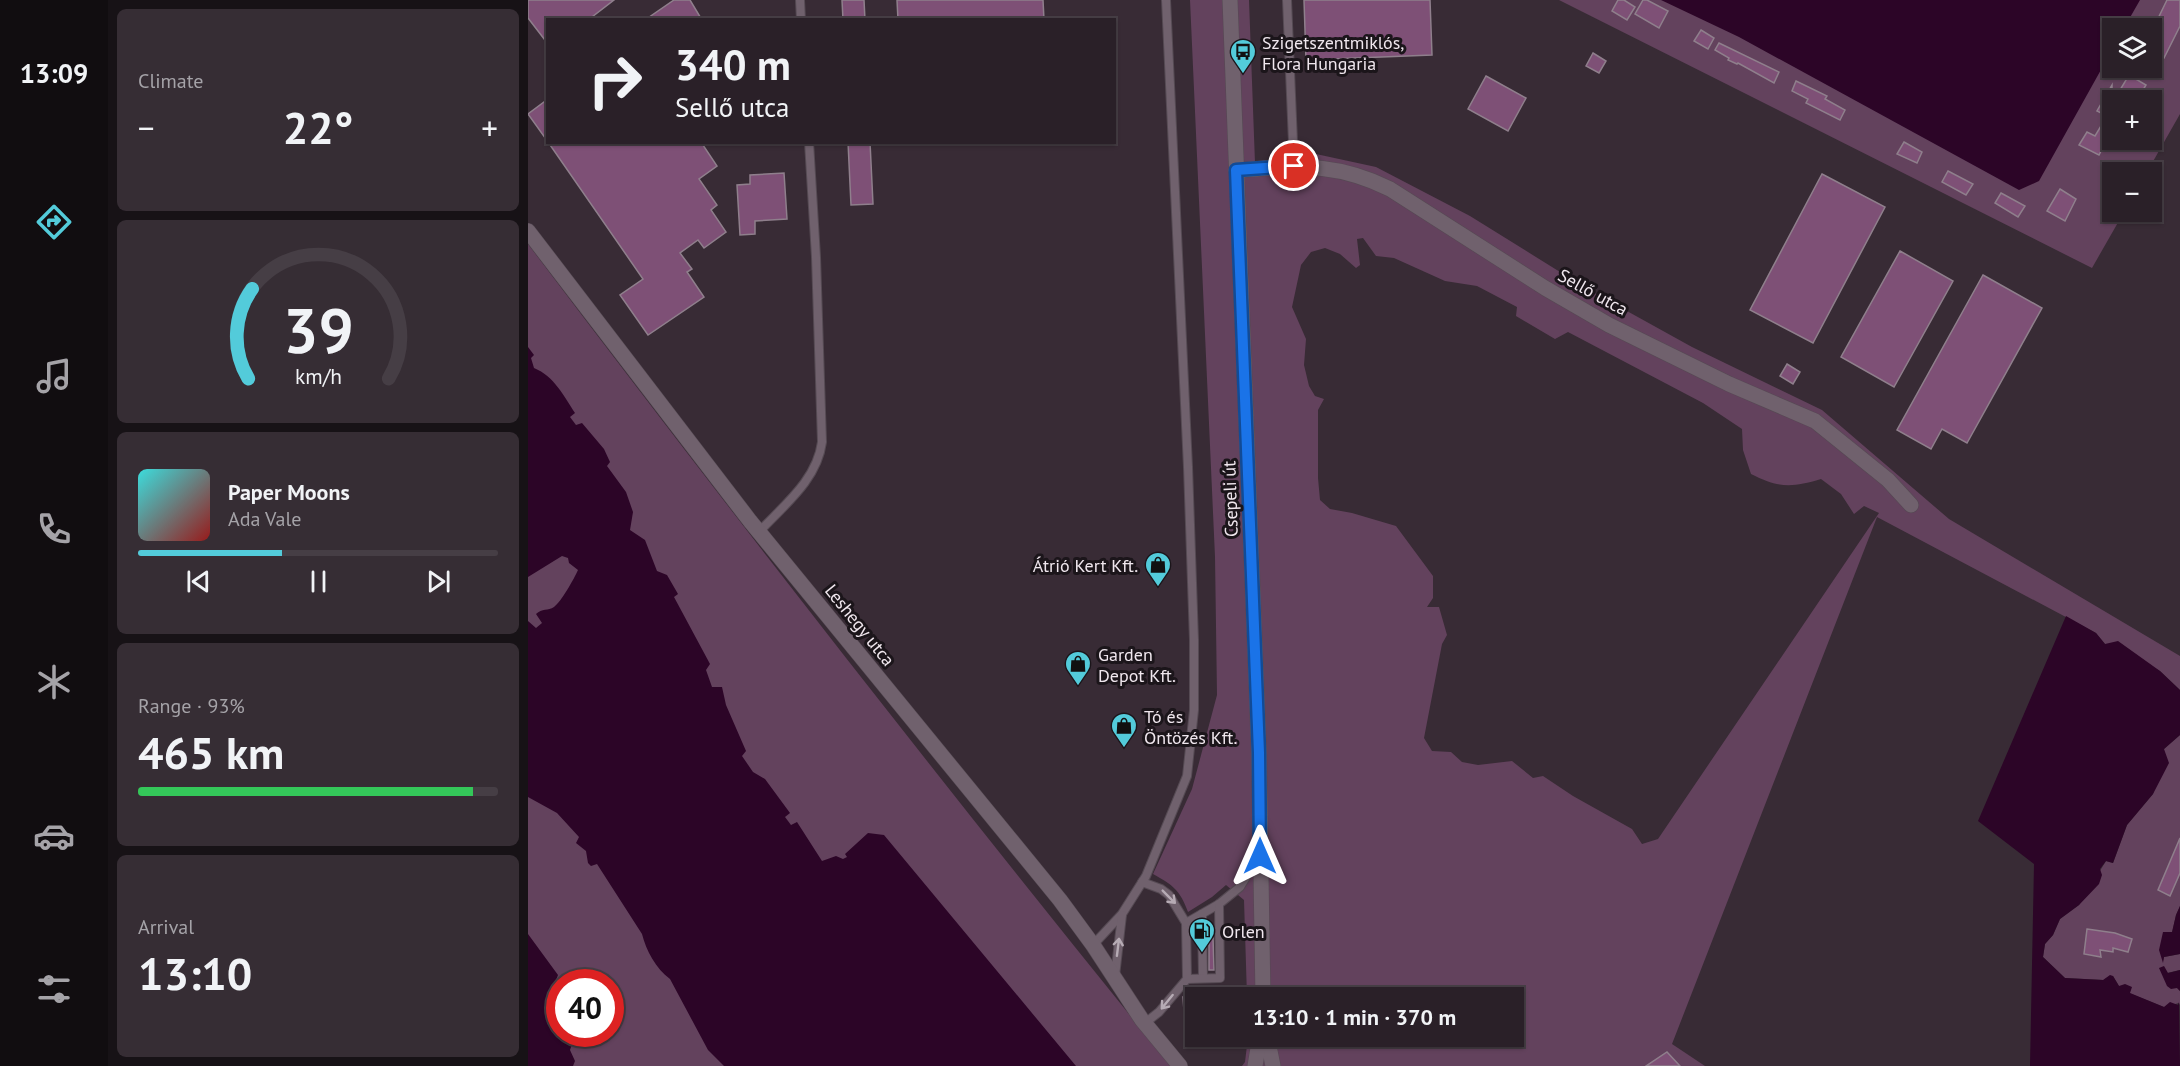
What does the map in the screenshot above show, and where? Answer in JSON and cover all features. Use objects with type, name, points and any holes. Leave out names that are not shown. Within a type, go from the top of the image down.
[{"type":"street","name":"Csepeli út","points":[[1230,0],[1259,753],[1263,987]]},
{"type":"street","name":"Sellő utca","points":[[1236,170],[1294,166],[1316,167],[1348,172],[1379,184],[1545,288],[1610,325],[1729,384],[1815,421],[1888,480],[1911,505]]},
{"type":"street","name":"Leshegy utca","points":[[528,231],[759,532],[1060,900],[1145,1023],[1182,1066]]},
{"type":"street","points":[[1255,1066],[1258,1047]]},
{"type":"street","points":[[1270,1047],[1274,1066]]},
{"type":"lane","points":[[800,0],[801,18]]},
{"type":"lane","points":[[1093,945],[1122,914],[1142,882],[1187,776],[1194,710],[1194,640],[1187,458],[1166,0]]},
{"type":"lane","points":[[1287,0],[1294,166]]},
{"type":"lane","points":[[759,532],[811,476],[821,449],[816,257],[808,144]]},
{"type":"lane","points":[[1186,923],[1219,904],[1240,887],[1260,856]]},
{"type":"lane","points":[[1142,882],[1161,889],[1169,895],[1186,923],[1187,979],[1159,1012],[1145,1023]]},
{"type":"lane","points":[[1187,979],[1220,978],[1219,904]]},
{"type":"lane","points":[[1114,980],[1122,914]]},
{"type":"lane","points":[[1202,914],[1203,978]]},
{"type":"shaded area","points":[[1190,0],[1249,0],[1255,163],[1316,154],[1376,167],[1470,216],[1589,290],[1692,347],[1822,410],[1949,519],[2180,656],[2180,690],[2160,671],[2105,644],[2096,633],[1877,517],[1672,1044],[1705,1066],[1242,1066],[1245,1062],[1247,1047],[1524,1047],[1524,987],[1247,987],[1244,900],[1226,885],[1188,912],[1175,889],[1153,874],[1192,789],[1217,695],[1215,557]],"holes":[[[1363,238],[1376,256],[1394,258],[1445,281],[1477,286],[1517,307],[1516,316],[1555,339],[1568,332],[1703,403],[1742,429],[1743,450],[1751,474],[1785,485],[1821,479],[1841,494],[1854,514],[1864,506],[1879,513],[1658,839],[1642,844],[1632,829],[1573,796],[1543,776],[1533,778],[1512,761],[1478,765],[1462,762],[1451,752],[1432,751],[1424,738],[1442,644],[1447,635],[1439,607],[1427,607],[1433,598],[1433,576],[1396,526],[1330,509],[1320,500],[1318,410],[1324,399],[1315,396],[1309,386],[1304,365],[1306,339],[1292,307],[1301,265],[1311,252],[1325,248],[1340,254],[1356,268],[1360,265],[1357,239]]]},
{"type":"shaded area","points":[[1559,0],[2180,0],[2180,114],[2162,146],[2162,90],[2102,90],[2102,150],[2160,150],[2153,162],[2102,162],[2102,222],[2118,222],[2092,268]]},
{"type":"shaded area","points":[[1661,0],[2140,0],[2130,18],[2102,18],[2102,68],[2039,181],[2019,190],[1739,37]]},
{"type":"shaded area","points":[[528,244],[846,658],[1171,1066],[528,1066]]},
{"type":"shaded area","points":[[528,347],[534,355],[531,358],[534,368],[553,381],[575,413],[570,417],[576,425],[582,423],[604,449],[610,462],[607,466],[626,492],[633,512],[630,530],[645,540],[657,571],[667,575],[678,594],[674,597],[710,664],[706,670],[712,687],[722,687],[726,705],[746,751],[742,756],[753,772],[765,779],[790,813],[785,817],[791,825],[797,822],[822,861],[836,856],[843,859],[847,857],[845,854],[868,833],[884,835],[1076,1066],[724,1066],[708,1050],[670,979],[652,959],[642,934],[597,864],[591,866],[588,863],[586,851],[576,843],[579,837],[557,813],[528,797],[528,621],[536,628],[542,623],[536,614],[557,604],[578,570],[569,563],[568,558],[562,556],[528,577]]},
{"type":"shaded area","points":[[2066,616],[2096,633],[2105,644],[2118,641],[2160,671],[2180,690],[2180,735],[2164,749],[2169,763],[2153,794],[2127,825],[2113,863],[2106,861],[2100,869],[2102,875],[2099,884],[2079,905],[2060,919],[2053,935],[2045,944],[2043,957],[2065,978],[2103,980],[2110,975],[2119,986],[2125,984],[2132,987],[2130,993],[2164,1007],[2170,1002],[2178,1005],[2179,1002],[2180,1066],[2030,1066],[2034,864],[1978,821]]},
{"type":"shaded area","points":[[2180,735],[2180,906],[2172,933],[2163,933],[2163,961],[2164,957],[2180,954],[2180,970],[2167,973],[2159,968],[2180,991],[2180,1005],[2179,1003],[2164,1007],[2129,993],[2119,986],[2113,976],[2104,980],[2065,978],[2043,957],[2045,944],[2053,935],[2060,919],[2079,905],[2106,861],[2113,863],[2127,825],[2153,794],[2164,749]]},
{"type":"shaded area","points":[[2180,906],[2180,954],[2164,957],[2163,963],[2159,950],[2163,932],[2172,932]]},
{"type":"shaded area","points":[[528,934],[554,969],[546,969],[546,1047],[571,1047],[575,1061],[573,1066],[528,1066]]},
{"type":"shaded area","points":[[2164,966],[2168,973],[2180,970],[2180,991],[2167,986],[2159,968]]},
{"type":"building","points":[[528,0],[614,0],[591,18],[546,18],[546,41],[528,18]]},
{"type":"building","points":[[674,0],[690,0],[701,18],[648,18]]},
{"type":"building","points":[[842,0],[864,0],[865,18],[843,18]]},
{"type":"building","points":[[897,0],[1043,0],[1044,18],[898,18]]},
{"type":"building","points":[[1304,0],[1430,0],[1432,55],[1306,60]]},
{"type":"building","points":[[1618,0],[1624,0],[1635,7],[1627,20],[1612,11]]},
{"type":"building","points":[[1643,0],[1668,11],[1659,28],[1635,14]]},
{"type":"building","points":[[2167,0],[2180,0],[2180,26],[2164,58],[2162,57],[2162,18],[2158,18]]},
{"type":"building","points":[[1701,30],[1714,38],[1708,49],[1694,41]]},
{"type":"building","points":[[1719,43],[1779,72],[1774,83],[1728,60],[1729,58],[1715,50]]},
{"type":"building","points":[[1593,53],[1606,61],[1599,73],[1586,66]]},
{"type":"building","points":[[1486,76],[1526,98],[1508,131],[1468,109]]},
{"type":"building","points":[[2127,78],[2134,78],[2146,85],[2143,90],[2120,90]]},
{"type":"building","points":[[1796,81],[1827,96],[1825,99],[1845,110],[1840,120],[1806,103],[1808,99],[1792,91]]},
{"type":"building","points":[[546,100],[546,139],[528,114]]},
{"type":"building","points":[[2102,102],[2102,114],[2097,111]]},
{"type":"building","points":[[2102,124],[2102,149],[2099,155],[2079,145],[2087,132],[2095,136]]},
{"type":"building","points":[[1904,142],[1922,152],[1917,163],[1897,154]]},
{"type":"building","points":[[549,144],[702,144],[717,166],[699,179],[717,205],[711,210],[726,232],[704,248],[698,240],[680,253],[692,269],[687,272],[704,297],[648,335],[620,295],[643,279]]},
{"type":"building","points":[[848,144],[870,144],[873,204],[851,205]]},
{"type":"building","points":[[1948,171],[1973,184],[1966,195],[1942,182]]},
{"type":"building","points":[[784,173],[787,219],[755,221],[755,234],[740,235],[737,185],[750,184],[750,175]]},
{"type":"building","points":[[1822,174],[1885,207],[1813,343],[1750,310]]},
{"type":"building","points":[[2060,189],[2076,199],[2065,221],[2047,211]]},
{"type":"building","points":[[2001,193],[2025,206],[2018,217],[1995,203]]},
{"type":"building","points":[[1900,251],[1953,281],[1894,387],[1841,357]]},
{"type":"building","points":[[1983,275],[2042,308],[1967,443],[1942,429],[1931,449],[1897,430]]},
{"type":"building","points":[[1787,364],[1800,372],[1793,384],[1780,376]]},
{"type":"building","points":[[2180,838],[2180,873],[2170,896],[2158,890]]},
{"type":"building","points":[[2087,929],[2115,933],[2132,939],[2128,952],[2113,948],[2113,952],[2100,950],[2101,957],[2084,954]]},
{"type":"building","points":[[1209,937],[1213,937],[1214,970],[1209,970]]},
{"type":"building","points":[[1183,997],[1185,997],[1185,1025]]},
{"type":"building","points":[[1667,1052],[1680,1066],[1646,1066]]},
{"type":"place","name":"Szigetszentmiklós, Flora Hungaria","points":[[1243,75]]},
{"type":"place","name":"Átrió Kert Kft.","points":[[1158,588]]},
{"type":"place","name":"Garden Depot Kft.","points":[[1078,687]]},
{"type":"place","name":"Tó és Öntözés Kft.","points":[[1124,749]]},
{"type":"place","name":"Orlen","points":[[1202,954]]},
{"type":"route","points":[[1260,856],[1259,753],[1236,170],[1294,166]]}]
